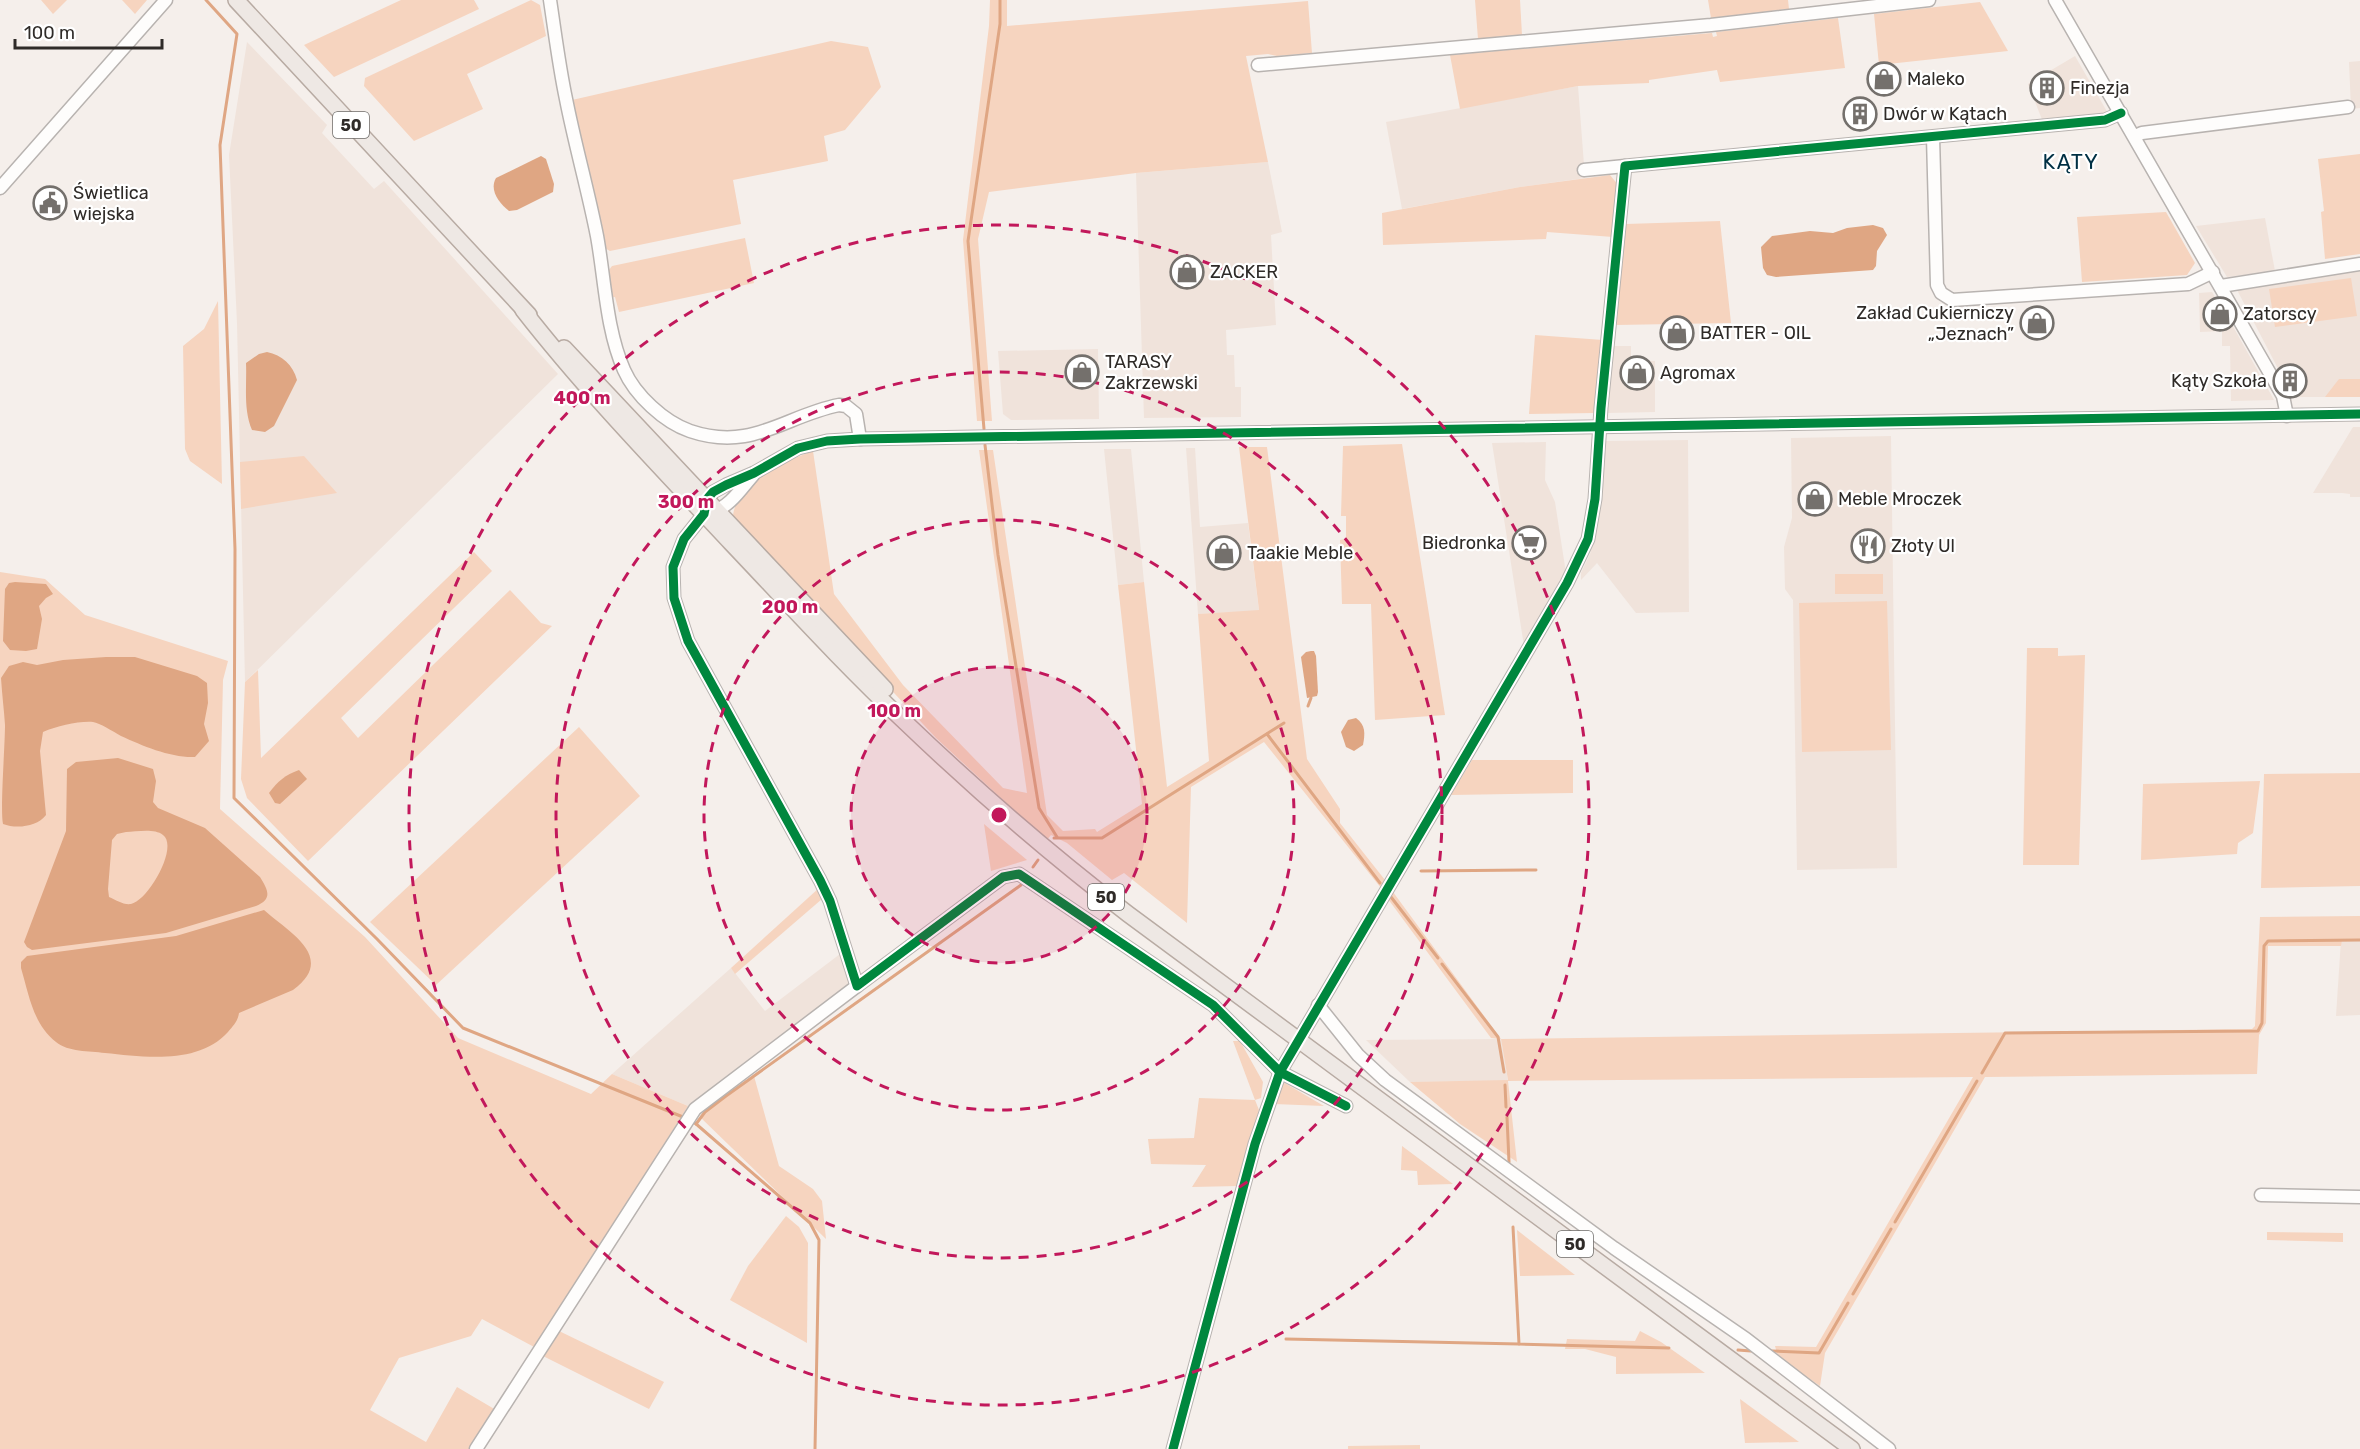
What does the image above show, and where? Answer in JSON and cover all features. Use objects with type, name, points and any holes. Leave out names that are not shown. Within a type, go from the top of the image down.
[{"type":"main road","name":"50","points":[[236,0],[523,310],[559,357],[709,508],[836,654],[1020,827],[1128,914],[1852,1449]]},
{"type":"street","points":[[0,188],[166,0]]},
{"type":"street","points":[[550,0],[566,98],[597,236],[612,327],[624,370],[633,384],[644,398],[667,418],[690,430],[720,436],[751,435],[839,405],[846,406],[856,414],[860,439]]},
{"type":"street","points":[[1258,65],[1711,25],[1929,0]]},
{"type":"street","points":[[2055,0],[2283,396],[2287,416]]},
{"type":"street","points":[[2135,136],[2142,133],[2348,107]]},
{"type":"street","points":[[1584,170],[2104,120],[2121,113]]},
{"type":"street","points":[[1933,137],[1937,285],[1941,293],[1952,300],[2188,284],[2213,273]]},
{"type":"street","points":[[1173,1449],[1255,1144],[1280,1072],[1578,563],[1591,528],[1625,166]]},
{"type":"street","points":[[2221,286],[2360,264]]},
{"type":"street","points":[[857,986],[830,901],[688,641],[674,598],[673,567],[684,539],[709,508],[713,492],[754,473],[798,448],[827,441],[860,439],[2360,414]]},
{"type":"street","points":[[709,508],[735,496],[754,473]]},
{"type":"street","points":[[476,1449],[695,1108],[1003,877],[1019,874],[1213,1005],[1280,1072],[1346,1106]]},
{"type":"street","points":[[1318,1005],[1358,1055],[1385,1080],[1614,1248],[1746,1339],[1889,1449]]},
{"type":"street","points":[[2260,1196],[2360,1197]]},
{"type":"shaded area","points":[[41,0],[67,0],[53,14]]},
{"type":"shaded area","points":[[122,0],[147,0],[135,14]]},
{"type":"shaded area","points":[[401,0],[474,0],[479,9],[334,77],[304,45]]},
{"type":"shaded area","points":[[531,0],[540,5],[546,36],[467,74],[483,109],[414,141],[364,86],[365,78]]},
{"type":"shaded area","points":[[990,0],[1007,0],[1007,26],[1308,1],[1312,53],[1246,56],[1268,162],[1136,173],[989,192],[978,239],[992,421],[977,421],[963,240],[989,26]]},
{"type":"shaded area","points":[[1475,0],[1520,0],[1522,35],[1478,39]]},
{"type":"shaded area","points":[[1708,0],[1788,0],[1789,9],[1711,18]]},
{"type":"shaded area","points":[[1980,2],[2008,51],[1879,65],[1874,14]]},
{"type":"shaded area","points":[[1838,18],[1845,68],[1720,82],[1717,70],[1649,80],[1649,83],[1578,86],[1460,109],[1450,55],[1712,33],[1713,37],[1717,36],[1716,32]]},
{"type":"shaded area","points":[[831,41],[868,47],[881,87],[845,130],[824,136],[828,161],[733,180],[741,224],[610,251],[601,246],[572,100]]},
{"type":"shaded area","points":[[247,42],[327,125],[322,133],[374,189],[384,181],[558,374],[245,682],[237,323],[229,155]]},
{"type":"shaded area","points":[[2075,56],[2109,115],[2043,122],[2028,84]]},
{"type":"shaded area","points":[[2360,61],[2360,108],[2351,109],[2349,62]]},
{"type":"shaded area","points":[[1578,86],[1585,178],[1520,187],[1402,209],[1386,122]]},
{"type":"shaded area","points":[[2360,154],[2360,254],[2325,259],[2321,212],[2324,211],[2318,159]]},
{"type":"shaded area","points":[[541,156],[546,159],[554,184],[553,192],[517,210],[509,211],[494,192],[496,178]]},
{"type":"shaded area","points":[[1268,162],[1282,232],[1271,235],[1276,325],[1226,330],[1227,355],[1234,355],[1235,387],[1241,387],[1241,417],[1144,418],[1136,173]]},
{"type":"shaded area","points":[[1610,175],[1619,186],[1613,237],[1547,232],[1546,239],[1383,245],[1382,213],[1520,187]]},
{"type":"shaded area","points":[[2166,212],[2195,263],[2187,275],[2082,282],[2077,217]]},
{"type":"shaded area","points":[[2265,218],[2275,271],[2227,277],[2196,226]]},
{"type":"shaded area","points":[[1720,221],[1731,323],[1616,325],[1626,224]]},
{"type":"shaded area","points":[[1873,225],[1883,228],[1887,235],[1877,251],[1876,266],[1873,270],[1776,277],[1767,275],[1763,268],[1761,247],[1772,236],[1810,231],[1833,233],[1847,228]]},
{"type":"shaded area","points":[[745,238],[754,283],[619,312],[615,297],[610,298],[606,274],[612,266]]},
{"type":"shaded area","points":[[2360,270],[2360,397],[2296,397],[2284,380],[2236,288]]},
{"type":"shaded area","points":[[2351,278],[2357,316],[2275,327],[2269,289]]},
{"type":"shaded area","points":[[2212,292],[2274,400],[2231,401],[2230,346],[2222,346],[2222,331],[2200,332],[2199,293]]},
{"type":"shaded area","points":[[218,301],[222,484],[190,461],[185,449],[183,346],[204,329]]},
{"type":"shaded area","points":[[1535,335],[1603,340],[1595,413],[1529,414]]},
{"type":"shaded area","points":[[1614,346],[1631,346],[1631,358],[1635,360],[1655,361],[1655,412],[1607,413]]},
{"type":"shaded area","points":[[1098,349],[1099,419],[1011,420],[1003,414],[998,351]]},
{"type":"shaded area","points":[[267,352],[286,361],[297,380],[274,426],[265,432],[252,430],[249,422],[246,405],[246,363],[259,354]]},
{"type":"shaded area","points":[[2339,379],[2360,379],[2360,397],[2325,397]]},
{"type":"shaded area","points":[[2353,427],[2360,427],[2360,497],[2350,497],[2350,494],[2342,493],[2313,493]]},
{"type":"shaded area","points":[[1891,436],[1897,868],[1797,870],[1793,600],[1785,589],[1784,547],[1792,518],[1791,438]]},
{"type":"shaded area","points":[[1688,440],[1689,612],[1636,613],[1597,563],[1581,580],[1581,573],[1590,554],[1600,511],[1606,441]]},
{"type":"shaded area","points":[[1546,442],[1545,480],[1555,502],[1566,573],[1524,646],[1492,443]]},
{"type":"shaded area","points":[[1402,444],[1445,715],[1375,720],[1371,604],[1342,604],[1340,540],[1346,539],[1346,516],[1341,516],[1343,446]]},
{"type":"shaded area","points":[[1239,447],[1267,447],[1307,759],[1340,809],[1340,823],[1385,880],[1381,888],[1264,742],[1191,787],[1187,923],[1124,873],[1112,880],[1067,843],[1051,835],[1047,840],[1017,816],[1016,812],[936,738],[733,520],[735,508],[741,496],[750,486],[775,468],[813,451],[834,594],[903,685],[1003,788],[1027,793],[979,450],[993,450],[1047,815],[1063,831],[1095,829],[1097,832],[1142,804],[1118,585],[1144,582],[1167,787],[1209,761],[1198,614],[1259,610]]},
{"type":"shaded area","points":[[1186,448],[1195,448],[1200,527],[1248,523],[1259,611],[1198,614]]},
{"type":"shaded area","points":[[1104,449],[1131,449],[1144,582],[1118,585]]},
{"type":"shaded area","points":[[304,456],[337,493],[241,509],[240,462]]},
{"type":"shaded area","points":[[474,552],[492,571],[341,718],[358,738],[510,590],[541,623],[552,626],[308,861],[247,798],[241,779],[245,682],[258,670],[261,758]]},
{"type":"shaded area","points":[[0,572],[45,579],[85,615],[228,661],[223,680],[220,809],[365,937],[458,1038],[591,1094],[612,1074],[688,1106],[536,1348],[482,1319],[471,1336],[399,1358],[370,1410],[426,1442],[457,1387],[496,1410],[470,1449],[0,1449]]},
{"type":"shaded area","points":[[1835,574],[1883,574],[1883,594],[1835,594]]},
{"type":"shaded area","points":[[9,583],[46,584],[53,594],[39,606],[42,619],[37,649],[10,650],[3,641],[5,589]]},
{"type":"shaded area","points":[[1887,601],[1891,750],[1802,752],[1799,603]]},
{"type":"shaded area","points":[[2027,648],[2058,648],[2058,656],[2085,655],[2079,865],[2023,865]]},
{"type":"shaded area","points":[[1314,651],[1318,692],[1317,696],[1307,698],[1301,657],[1306,652]]},
{"type":"shaded area","points":[[135,657],[197,676],[207,683],[208,703],[204,724],[209,741],[195,757],[186,757],[148,747],[93,722],[68,724],[43,732],[40,751],[46,815],[26,826],[3,824],[5,725],[1,678],[9,666],[23,662],[37,665],[63,660]]},
{"type":"shaded area","points":[[1356,718],[1363,727],[1364,737],[1363,745],[1354,751],[1346,747],[1341,732],[1348,720]]},
{"type":"shaded area","points":[[579,727],[640,796],[436,985],[370,922]]},
{"type":"shaded area","points":[[118,758],[153,769],[156,781],[153,802],[158,808],[205,828],[260,877],[267,890],[265,900],[256,906],[166,933],[32,950],[27,947],[24,942],[66,831],[67,769],[76,762]],"holes":[[[150,831],[163,835],[167,841],[164,861],[153,884],[138,901],[131,904],[109,897],[108,889],[112,840],[117,834]]]},
{"type":"shaded area","points":[[1472,760],[1573,760],[1573,793],[1451,795]]},
{"type":"shaded area","points":[[299,770],[307,779],[280,804],[275,803],[269,793],[282,779]]},
{"type":"shaded area","points":[[2360,773],[2360,886],[2261,888],[2264,774]]},
{"type":"shaded area","points":[[2260,781],[2253,833],[2238,843],[2237,854],[2141,860],[2143,784]]},
{"type":"shaded area","points":[[984,824],[1027,860],[991,871]]},
{"type":"shaded area","points":[[819,888],[822,899],[735,974],[731,968]]},
{"type":"shaded area","points":[[1393,892],[1501,1039],[1491,1038],[1388,899]]},
{"type":"shaded area","points":[[264,910],[304,945],[310,956],[311,967],[306,978],[293,990],[239,1013],[228,1032],[216,1043],[202,1050],[153,1057],[73,1049],[56,1042],[48,1035],[37,1018],[21,968],[21,962],[27,956],[176,936]]},
{"type":"shaded area","points":[[2360,916],[2360,940],[2342,940],[2341,946],[2268,946],[2266,1023],[2259,1035],[2257,1074],[1985,1077],[1825,1353],[1820,1386],[1778,1357],[1775,1346],[1816,1347],[1973,1077],[1508,1081],[1517,1162],[1460,1124],[1410,1082],[1508,1080],[1501,1039],[2252,1029],[2255,1026],[2260,917]]},
{"type":"shaded area","points":[[2341,940],[2360,940],[2360,1015],[2336,1016]]},
{"type":"shaded area","points":[[840,954],[849,982],[845,988],[688,1106],[612,1074],[731,968],[765,1011]]},
{"type":"shaded area","points":[[1501,1039],[1508,1081],[1410,1082],[1366,1040]]},
{"type":"shaded area","points":[[1233,1041],[1240,1041],[1263,1082],[1261,1098],[1255,1100]]},
{"type":"shaded area","points":[[754,1076],[779,1166],[813,1189],[822,1201],[826,1239],[700,1117]]},
{"type":"shaded area","points":[[1283,1082],[1324,1106],[1274,1104]]},
{"type":"shaded area","points":[[1199,1098],[1255,1100],[1259,1110],[1238,1186],[1192,1187],[1206,1165],[1151,1164],[1148,1139],[1194,1138]]},
{"type":"shaded area","points":[[1402,1146],[1453,1184],[1418,1185],[1417,1171],[1401,1170]]},
{"type":"shaded area","points":[[786,1216],[799,1227],[808,1243],[807,1343],[730,1300],[748,1266]]},
{"type":"shaded area","points":[[1517,1230],[1575,1275],[1520,1276]]},
{"type":"shaded area","points":[[2267,1232],[2343,1233],[2343,1242],[2267,1240]]},
{"type":"shaded area","points":[[557,1330],[664,1382],[649,1409],[541,1355]]},
{"type":"shaded area","points":[[1640,1331],[1661,1342],[1705,1373],[1616,1374],[1616,1357],[1585,1349],[1565,1349],[1567,1339],[1635,1341]]},
{"type":"shaded area","points":[[1740,1399],[1799,1442],[1745,1443]]},
{"type":"shaded area","points":[[1420,1445],[1420,1449],[1348,1449],[1348,1446]]},
{"type":"waterway","points":[[206,0],[237,34],[220,145],[235,549],[234,798],[377,939],[463,1028],[683,1117]]},
{"type":"waterway","points":[[984,429],[968,241],[1000,24],[1000,0]]},
{"type":"waterway","points":[[985,445],[998,555],[1039,808],[1057,837]]},
{"type":"waterway","points":[[1308,706],[1311,698]]},
{"type":"waterway","points":[[1054,838],[1102,838],[1284,723]]},
{"type":"waterway","points":[[1267,734],[1380,883]]},
{"type":"waterway","points":[[1033,867],[1038,860]]},
{"type":"waterway","points":[[1421,871],[1536,870]]},
{"type":"waterway","points":[[696,1124],[705,1112],[726,1096],[1021,885]]},
{"type":"waterway","points":[[1391,897],[1438,958]]},
{"type":"waterway","points":[[1982,1073],[2005,1033],[2258,1031],[2262,1023],[2264,946],[2268,941],[2360,940]]},
{"type":"waterway","points":[[1442,964],[1498,1037],[1504,1072]]},
{"type":"waterway","points":[[1895,1222],[1977,1081]]},
{"type":"waterway","points":[[1505,1085],[1506,1107]]},
{"type":"waterway","points":[[1507,1117],[1509,1162]]},
{"type":"waterway","points":[[695,1123],[810,1223],[819,1240],[815,1449]]},
{"type":"waterway","points":[[1513,1227],[1519,1344],[1669,1348]]},
{"type":"waterway","points":[[1853,1294],[1891,1229]]},
{"type":"waterway","points":[[1772,1351],[1819,1353],[1848,1303]]},
{"type":"waterway","points":[[1286,1339],[1519,1344]]},
{"type":"waterway","points":[[1738,1350],[1751,1351]]},
{"type":"cycle path","points":[[1173,1449],[1255,1144],[1280,1072],[1567,583],[1588,539],[1595,499],[1601,408],[1625,166],[2105,120],[2121,113]]},
{"type":"cycle path","points":[[1346,1106],[1280,1072],[1213,1005],[1019,874],[1003,877],[857,986],[830,901],[688,641],[674,598],[673,567],[684,539],[704,514],[707,499],[713,492],[754,473],[798,448],[827,441],[860,439],[2360,414]]},
{"type":"place","name":"Maleko","points":[[1884,79]]},
{"type":"place","name":"Finezja","points":[[2047,88]]},
{"type":"place","name":"Dwór w Kątach","points":[[1860,114]]},
{"type":"place","name":"Świetlica wiejska","points":[[50,203]]},
{"type":"place","name":"ZACKER","points":[[1187,272]]},
{"type":"place","name":"Zatorscy","points":[[2220,314]]},
{"type":"place","name":"Zakład Cukierniczy „Jeznach”","points":[[2037,323]]},
{"type":"place","name":"BATTER - OIL","points":[[1677,333]]},
{"type":"place","name":"TARASY Zakrzewski","points":[[1082,372]]},
{"type":"place","name":"Agromax","points":[[1637,373]]},
{"type":"place","name":"Kąty Szkoła","points":[[2290,381]]},
{"type":"place","name":"Meble Mroczek","points":[[1815,499]]},
{"type":"place","name":"Biedronka","points":[[1529,543]]},
{"type":"place","name":"Złoty Ul","points":[[1868,546]]},
{"type":"place","name":"Taakie Meble","points":[[1224,553]]},
{"type":"district","name":"KĄTY","points":[[2071,162]]}]
